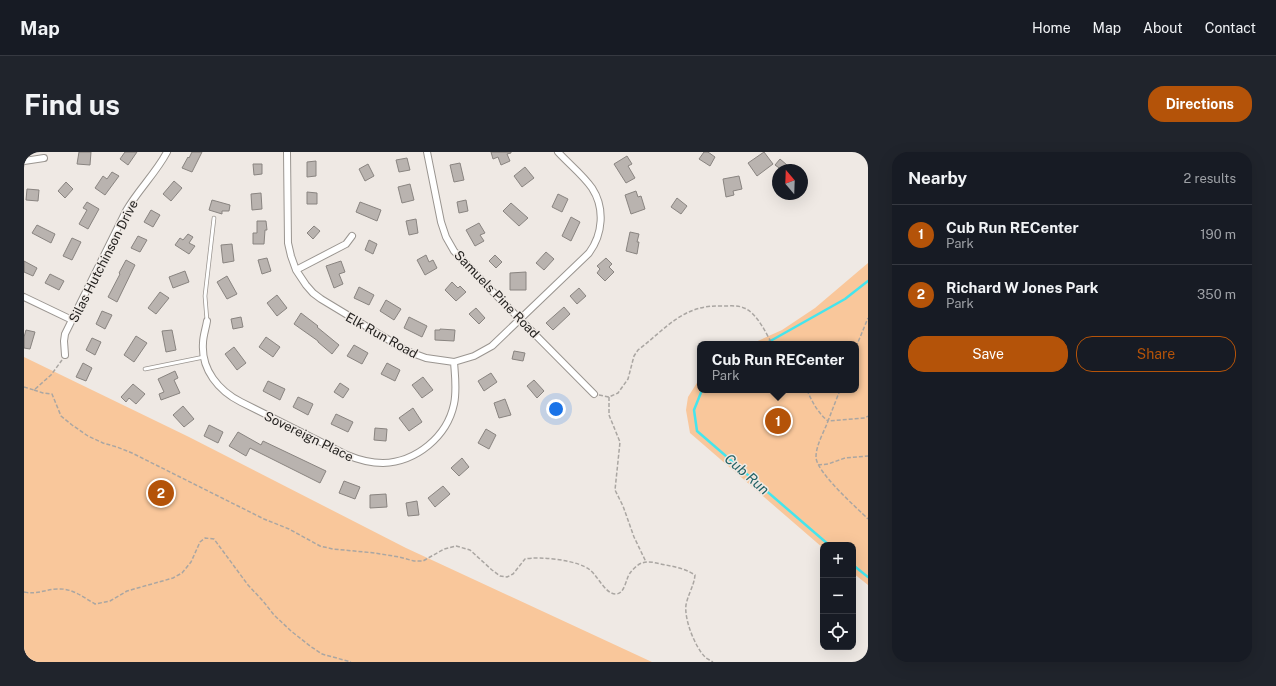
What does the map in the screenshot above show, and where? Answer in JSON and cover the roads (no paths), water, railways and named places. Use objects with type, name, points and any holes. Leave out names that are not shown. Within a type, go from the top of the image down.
[{"type":"street","name":"Silas Hutchinson Drive","points":[[65,355],[65,334],[126,211],[163,161],[167,152]]},
{"type":"street","name":"Elk Run Road","points":[[287,152],[288,243],[290,256],[296,270],[306,285],[320,299],[408,351],[426,358],[454,362],[474,356],[497,342],[589,253],[599,233],[601,216],[600,205],[595,193],[588,183],[558,152]]},
{"type":"street","name":"Samuels Pine Road","points":[[428,152],[441,222],[450,244],[459,257],[594,394]]},
{"type":"street","points":[[24,161],[44,158]]},
{"type":"street","points":[[296,270],[346,244],[352,236]]},
{"type":"street","points":[[24,297],[72,320]]},
{"type":"street","name":"Sovereign Place","points":[[207,321],[203,343],[204,357],[206,365],[216,383],[223,391],[231,397],[347,455],[370,462],[395,462],[414,455],[432,443],[441,433],[446,426],[454,406],[456,383],[454,362]]},
{"type":"lane","points":[[207,321],[205,296],[214,218]]},
{"type":"lane","points":[[146,369],[204,357]]},
{"type":"waterway","name":"Cub Run","points":[[770,341],[845,299],[868,281]]},
{"type":"waterway","name":"Cub Run","points":[[701,393],[694,410],[697,431],[826,542]]},
{"type":"waterway","name":"Cub Run","points":[[856,567],[868,577]]},
{"type":"place","name":"Cub Run RECenter","points":[[778,421]]},
{"type":"place","name":"Richard W Jones Park","points":[[161,493]]}]
